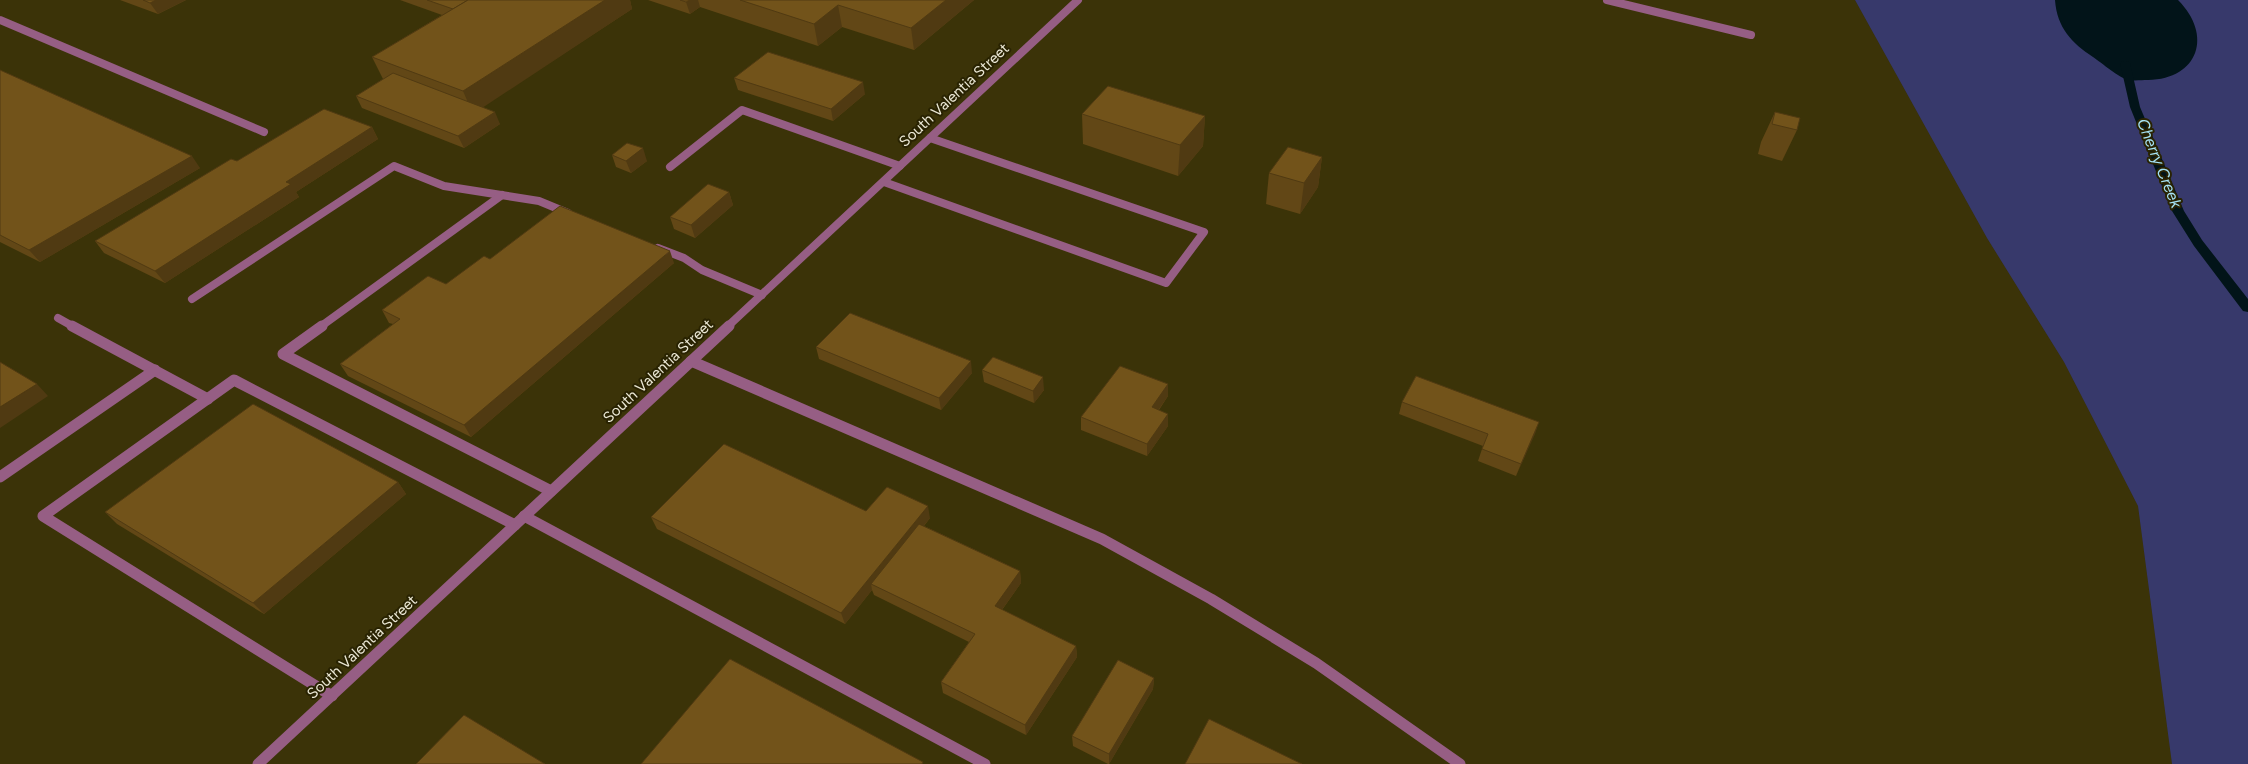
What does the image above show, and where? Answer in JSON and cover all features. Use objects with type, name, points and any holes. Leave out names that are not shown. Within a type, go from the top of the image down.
[{"type":"street","name":"South Valentia Street","points":[[258,764],[1078,0]]},
{"type":"street","points":[[1612,1],[1751,35]]},
{"type":"street","points":[[0,20],[264,132]]},
{"type":"street","points":[[670,167],[742,110],[900,166]]},
{"type":"street","points":[[884,182],[1166,283],[1204,232],[930,138]]},
{"type":"street","points":[[192,299],[394,166],[444,186],[539,201],[575,216]]},
{"type":"street","points":[[502,195],[283,354],[551,492]]},
{"type":"street","points":[[648,244],[684,258],[702,270],[762,295]]},
{"type":"street","points":[[58,318],[208,399]]},
{"type":"street","points":[[691,361],[1102,539],[1211,599],[1316,663],[1460,764]]},
{"type":"street","points":[[0,477],[155,370]]},
{"type":"street","points":[[332,696],[43,516],[234,380],[519,521],[985,764]]},
{"type":"shaded area","points":[[0,0],[1855,0],[1987,238],[2064,362],[2138,506],[2172,764],[0,764]]},
{"type":"shaded area","points":[[1855,0],[2248,0],[2248,764],[2172,764],[2138,506],[2064,362],[1987,238]]},
{"type":"shaded area","points":[[2055,0],[2178,0],[2189,13],[2195,27],[2197,40],[2195,53],[2189,63],[2179,72],[2165,78],[2148,80],[2125,79],[2085,52],[2072,40],[2062,27],[2056,10]]},
{"type":"building","points":[[143,0],[156,0],[150,3]]},
{"type":"building","points":[[427,0],[468,0],[453,9]]},
{"type":"building","points":[[468,0],[605,0],[463,91],[372,57]]},
{"type":"building","points":[[740,0],[946,0],[911,28],[838,5],[814,24]]},
{"type":"building","points":[[768,52],[863,82],[831,109],[734,78]]},
{"type":"building","points":[[0,70],[192,156],[29,250],[0,235]]},
{"type":"building","points":[[393,73],[495,112],[458,136],[356,96]]},
{"type":"building","points":[[1108,86],[1205,116],[1180,145],[1082,114]]},
{"type":"building","points":[[324,109],[372,127],[286,182],[291,184],[155,271],[95,241],[231,159],[237,161]]},
{"type":"building","points":[[1775,112],[1800,118],[1797,130],[1772,124]]},
{"type":"building","points":[[627,143],[643,148],[626,161],[612,155]]},
{"type":"building","points":[[1288,147],[1322,157],[1304,183],[1269,173]]},
{"type":"building","points":[[708,184],[729,192],[691,225],[670,217]]},
{"type":"building","points":[[560,206],[670,251],[464,425],[340,364],[400,319],[382,310],[428,276],[446,284],[484,256],[490,259]]},
{"type":"building","points":[[850,313],[971,361],[939,398],[816,347]]},
{"type":"building","points":[[993,357],[1043,377],[1033,391],[982,370]]},
{"type":"building","points":[[0,362],[37,384],[0,407]]},
{"type":"building","points":[[1120,366],[1168,384],[1152,407],[1168,414],[1147,444],[1081,417]]},
{"type":"building","points":[[1416,376],[1539,422],[1521,464],[1482,449],[1488,434],[1402,402]]},
{"type":"building","points":[[253,404],[398,482],[253,603],[105,512]]},
{"type":"building","points":[[724,444],[866,511],[887,487],[928,506],[841,613],[651,517]]},
{"type":"building","points":[[919,524],[1020,571],[995,606],[1076,646],[1025,725],[941,682],[975,634],[871,584]]},
{"type":"building","points":[[730,659],[923,762],[922,764],[641,764]]},
{"type":"building","points":[[1118,660],[1154,678],[1109,754],[1072,736]]},
{"type":"building","points":[[464,715],[545,764],[416,764]]},
{"type":"building","points":[[1209,719],[1302,764],[1185,764]]},
{"type":"waterway","name":"Cherry Creek","points":[[2125,63],[2135,107],[2178,211],[2198,243],[2248,308]]}]
